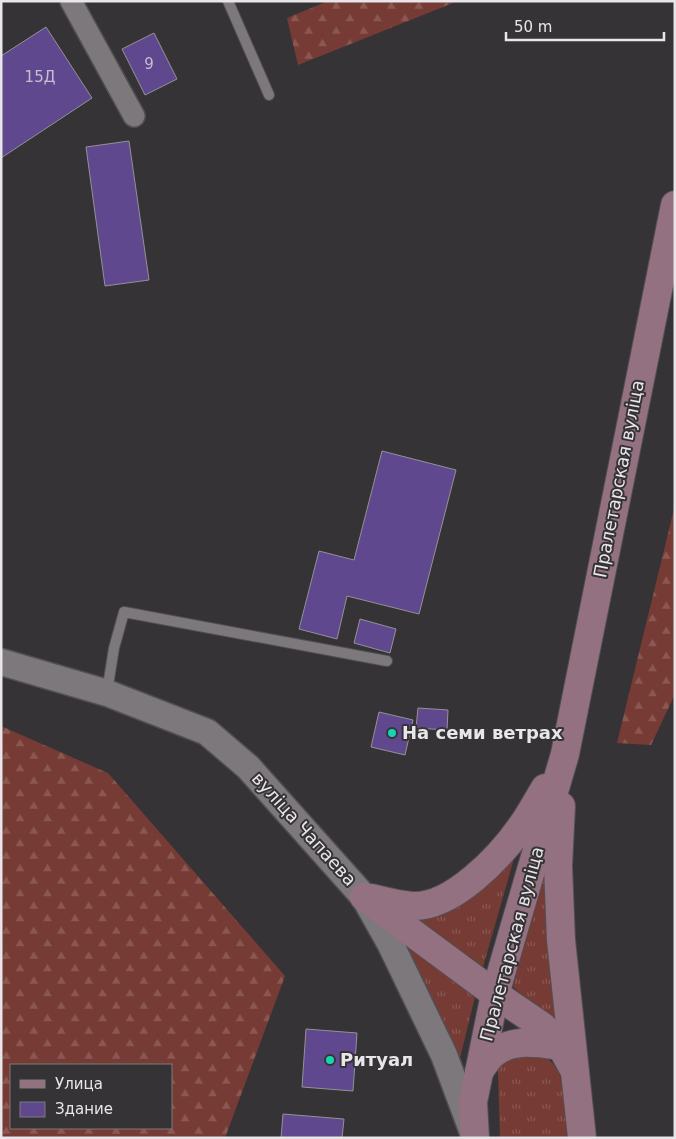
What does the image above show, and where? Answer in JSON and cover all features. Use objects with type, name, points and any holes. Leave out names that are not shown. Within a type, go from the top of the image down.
[{"type":"main road","name":"Пралетарская вуліца","points":[[474,1137],[473,1102],[495,994],[565,754],[667,278],[675,205]]},
{"type":"main road","name":"Пралетарская вуліца","points":[[565,754],[558,866],[561,940],[582,1138]]},
{"type":"main road","points":[[364,897],[414,906],[438,901],[466,885],[492,862],[521,828],[565,754]]},
{"type":"main road","points":[[364,897],[495,994],[542,1026],[561,1046],[576,1074]]},
{"type":"main road","points":[[479,1072],[494,1053],[518,1043],[535,1042],[561,1046]]},
{"type":"street","points":[[70,1],[134,116]]},
{"type":"street","name":"вуліца Чапаева","points":[[1,662],[107,694],[207,732],[248,767],[364,897],[391,946],[444,1055],[474,1137]]},
{"type":"lane","points":[[228,1],[269,95]]},
{"type":"lane","points":[[107,694],[114,648],[124,612],[387,661]]},
{"type":"green space","points":[[328,1],[458,1],[298,65],[287,18]]},
{"type":"green space","points":[[675,505],[675,694],[651,745],[617,743]]},
{"type":"green space","points":[[1,726],[108,773],[285,976],[225,1138],[1,1138]]},
{"type":"green space","points":[[547,847],[545,901],[550,966],[559,1026],[513,987]]},
{"type":"green space","points":[[515,855],[483,967],[417,918],[470,898],[495,878]]},
{"type":"green space","points":[[401,938],[475,997],[460,1058]]},
{"type":"green space","points":[[508,1055],[540,1055],[551,1062],[557,1070],[564,1092],[567,1138],[500,1138],[498,1071]]},
{"type":"building","points":[[46,27],[92,98],[1,158],[1,56]]},
{"type":"building","points":[[154,33],[177,79],[145,95],[122,49]]},
{"type":"building","points":[[129,141],[149,280],[105,286],[86,147]]},
{"type":"building","points":[[382,451],[456,470],[419,614],[347,596],[337,639],[299,629],[319,551],[354,560]]},
{"type":"building","points":[[360,619],[396,629],[390,653],[354,643]]},
{"type":"building","points":[[418,708],[448,710],[447,730],[416,728]]},
{"type":"building","name":"На семи ветрах","points":[[379,712],[413,720],[405,755],[371,747]]},
{"type":"building","name":"Ритуал","points":[[306,1029],[357,1033],[353,1091],[302,1087]]},
{"type":"building","points":[[283,1114],[344,1119],[342,1138],[281,1138]]},
{"type":"place","name":"На семи ветрах","points":[[392,733]]},
{"type":"place","name":"Ритуал","points":[[330,1060]]}]
